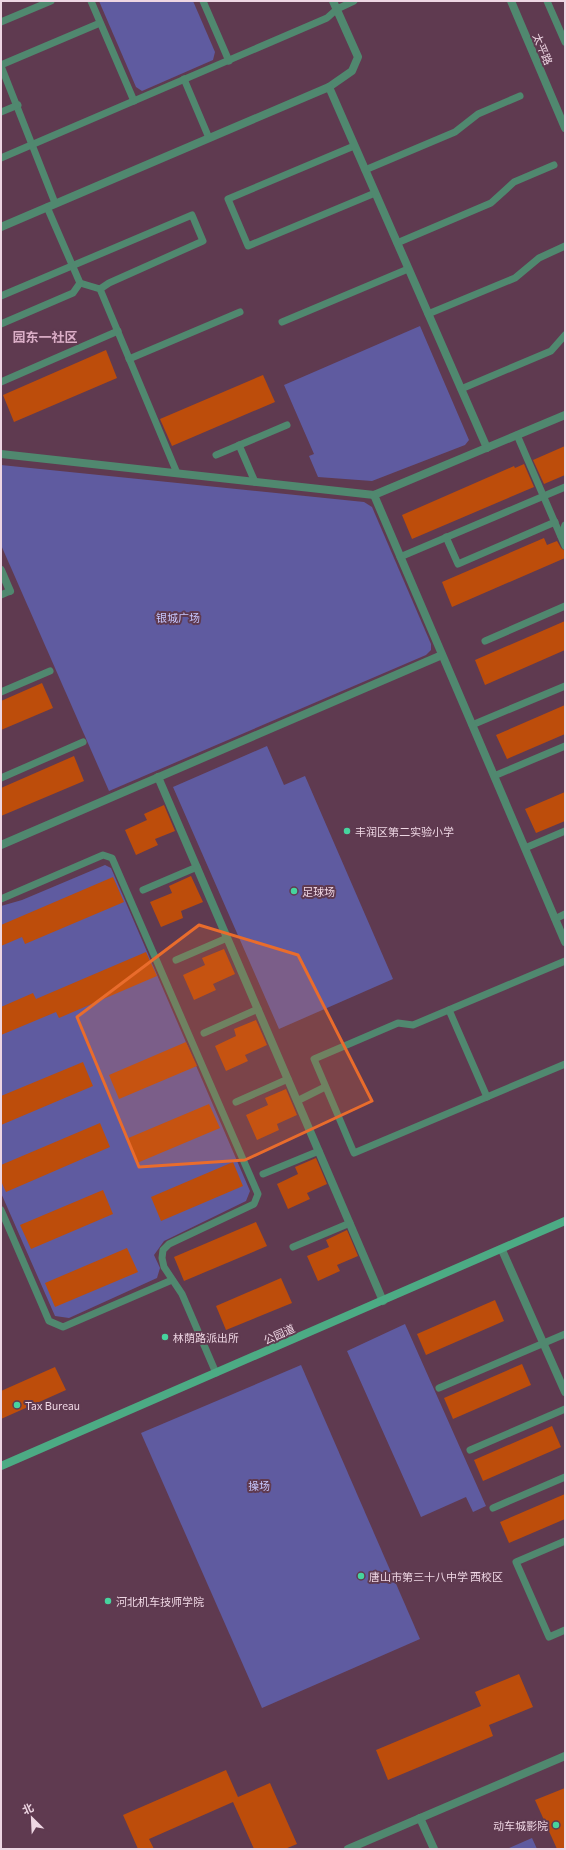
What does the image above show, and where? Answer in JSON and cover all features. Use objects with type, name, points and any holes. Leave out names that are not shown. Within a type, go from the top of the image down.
[{"type":"main road","name":"公园道","points":[[1,1466],[502,1250],[565,1221]]},
{"type":"street","name":"太平路","points":[[511,1],[565,128]]},
{"type":"street","points":[[1,226],[328,87],[352,71],[358,57],[335,5]]},
{"type":"street","points":[[328,87],[487,448]]},
{"type":"street","points":[[1,454],[374,495],[565,415]]},
{"type":"street","points":[[374,495],[565,942]]},
{"type":"street","points":[[1,570],[10,591]]},
{"type":"street","points":[[1,845],[442,655]]},
{"type":"street","points":[[158,777],[383,1301]]},
{"type":"street","points":[[502,1250],[565,1392]]},
{"type":"street","points":[[348,1849],[565,1756]]},
{"type":"street","points":[[420,1818],[434,1849]]},
{"type":"lane","points":[[1,22],[51,1]]},
{"type":"lane","points":[[91,1],[134,101]]},
{"type":"lane","points":[[204,1],[229,61]]},
{"type":"lane","points":[[1,158],[327,18],[335,5],[354,1]]},
{"type":"lane","points":[[547,1],[563,32],[565,42]]},
{"type":"lane","points":[[55,203],[18,105],[1,65],[100,23]]},
{"type":"lane","points":[[184,80],[209,138]]},
{"type":"lane","points":[[365,170],[455,132],[478,114],[520,96]]},
{"type":"lane","points":[[1,112],[18,105]]},
{"type":"lane","points":[[354,146],[228,199],[248,246],[375,193]]},
{"type":"lane","points":[[396,242],[491,203],[514,182],[554,165]]},
{"type":"lane","points":[[47,207],[80,283],[100,289]]},
{"type":"lane","points":[[1,296],[192,215],[203,241],[109,282],[100,289]]},
{"type":"lane","points":[[428,314],[515,278],[539,258],[565,246]]},
{"type":"lane","points":[[282,322],[408,269]]},
{"type":"lane","points":[[1,324],[73,294],[80,283]]},
{"type":"lane","points":[[100,289],[177,473]]},
{"type":"lane","points":[[130,359],[240,312]]},
{"type":"lane","points":[[1,382],[118,331]]},
{"type":"lane","points":[[461,389],[551,351],[565,336]]},
{"type":"lane","points":[[216,455],[287,425]]},
{"type":"lane","points":[[517,435],[565,546]]},
{"type":"lane","points":[[239,446],[255,482]]},
{"type":"lane","points":[[400,557],[565,487]]},
{"type":"lane","points":[[446,537],[458,564],[554,522]]},
{"type":"lane","points":[[561,536],[565,525]]},
{"type":"lane","points":[[1,595],[10,591]]},
{"type":"lane","points":[[485,641],[565,606]]},
{"type":"lane","points":[[1,692],[50,671]]},
{"type":"lane","points":[[472,725],[565,686]]},
{"type":"lane","points":[[1,778],[83,742]]},
{"type":"lane","points":[[494,776],[565,746]]},
{"type":"lane","points":[[525,848],[565,831]]},
{"type":"lane","points":[[1,899],[103,855],[112,858],[258,1194],[254,1204],[169,1244],[163,1250],[162,1258],[172,1280],[182,1294],[216,1373]]},
{"type":"lane","points":[[143,890],[197,867]]},
{"type":"lane","points":[[555,919],[565,914]]},
{"type":"lane","points":[[176,960],[227,938]]},
{"type":"lane","points":[[565,961],[413,1025],[398,1023],[314,1059],[354,1153],[565,1064]]},
{"type":"lane","points":[[204,1032],[258,1009]]},
{"type":"lane","points":[[449,1010],[487,1097]]},
{"type":"lane","points":[[236,1102],[288,1079]]},
{"type":"lane","points":[[297,1101],[326,1087]]},
{"type":"lane","points":[[263,1174],[319,1151]]},
{"type":"lane","points":[[1,1210],[49,1321],[63,1327],[172,1280]]},
{"type":"lane","points":[[293,1247],[350,1223]]},
{"type":"lane","points":[[439,1388],[565,1334]]},
{"type":"lane","points":[[470,1450],[565,1409]]},
{"type":"lane","points":[[493,1508],[565,1477]]},
{"type":"lane","points":[[565,1541],[516,1562],[548,1637],[565,1630]]},
{"type":"highlighted area","points":[[199,925],[298,955],[372,1101],[245,1160],[139,1167],[77,1017]]},
{"type":"green space","points":[[99,1],[193,1],[215,52],[213,60],[142,91],[136,87]]},
{"type":"green space","points":[[420,326],[469,440],[465,445],[372,481],[318,477],[309,456],[314,454],[284,385]]},
{"type":"green space","name":"银城广场","points":[[1,465],[364,502],[372,507],[431,644],[431,650],[426,655],[109,791],[1,545]]},
{"type":"green space","points":[[267,746],[284,785],[305,776],[393,979],[279,1029],[173,787]]},
{"type":"green space","points":[[105,865],[111,868],[250,1191],[246,1201],[164,1241],[154,1255],[160,1268],[157,1278],[69,1318],[55,1316],[1,1193],[1,906],[22,900]]},
{"type":"green space","points":[[405,1324],[486,1506],[473,1512],[466,1497],[421,1517],[347,1351]]},
{"type":"green space","name":"操场","points":[[301,1365],[420,1639],[262,1708],[141,1433]]},
{"type":"green space","points":[[532,1838],[537,1849],[507,1849]]},
{"type":"building","points":[[106,350],[117,378],[14,422],[3,395]]},
{"type":"building","points":[[263,375],[275,402],[172,446],[160,419]]},
{"type":"building","points":[[565,446],[565,475],[544,484],[533,460]]},
{"type":"building","points":[[524,464],[534,487],[412,539],[402,515],[514,466],[515,468]]},
{"type":"building","points":[[544,538],[547,545],[557,541],[561,548],[565,551],[565,558],[452,607],[442,582]]},
{"type":"building","points":[[565,621],[565,650],[485,685],[475,660]]},
{"type":"building","points":[[42,683],[53,708],[1,730],[1,701]]},
{"type":"building","points":[[565,705],[565,734],[507,759],[496,735]]},
{"type":"building","points":[[74,756],[84,781],[1,816],[1,788]]},
{"type":"building","points":[[565,792],[565,821],[536,833],[525,809]]},
{"type":"building","points":[[164,805],[175,831],[155,839],[158,845],[136,855],[125,830],[147,820],[144,814]]},
{"type":"building","points":[[191,876],[203,902],[181,911],[183,918],[161,927],[150,902],[172,893],[169,886]]},
{"type":"building","points":[[113,877],[124,902],[25,944],[22,937],[1,946],[1,925]]},
{"type":"building","points":[[224,949],[235,974],[213,984],[216,990],[194,1000],[183,975],[205,965],[202,958]]},
{"type":"building","points":[[146,952],[157,976],[59,1018],[56,1012],[1,1035],[1,1007],[33,993],[36,999]]},
{"type":"building","points":[[256,1020],[267,1045],[245,1055],[248,1061],[226,1071],[215,1046],[236,1036],[234,1029]]},
{"type":"building","points":[[186,1042],[197,1066],[119,1099],[109,1075]]},
{"type":"building","points":[[83,1062],[93,1086],[1,1125],[1,1096]]},
{"type":"building","points":[[286,1089],[297,1115],[277,1124],[279,1130],[257,1140],[246,1115],[268,1105],[265,1098]]},
{"type":"building","points":[[209,1104],[220,1128],[137,1163],[126,1139]]},
{"type":"building","points":[[100,1123],[110,1147],[6,1192],[1,1181],[1,1165]]},
{"type":"building","points":[[316,1158],[327,1184],[307,1193],[310,1199],[288,1209],[277,1184],[298,1174],[295,1167]]},
{"type":"building","points":[[233,1162],[243,1186],[161,1221],[151,1197]]},
{"type":"building","points":[[103,1190],[113,1214],[31,1249],[20,1225]]},
{"type":"building","points":[[256,1222],[267,1246],[184,1281],[174,1257]]},
{"type":"building","points":[[347,1230],[358,1256],[337,1265],[340,1271],[318,1281],[307,1256],[329,1247],[326,1240]]},
{"type":"building","points":[[127,1248],[138,1272],[55,1307],[45,1283]]},
{"type":"building","points":[[281,1278],[292,1303],[226,1330],[216,1306]]},
{"type":"building","points":[[495,1300],[504,1321],[426,1355],[417,1334]]},
{"type":"building","points":[[522,1364],[531,1385],[453,1419],[444,1398]]},
{"type":"building","name":"Tax Bureau","points":[[55,1367],[66,1390],[1,1419],[1,1391]]},
{"type":"building","points":[[552,1426],[561,1447],[483,1481],[474,1460]]},
{"type":"building","points":[[565,1494],[565,1519],[509,1543],[500,1522]]},
{"type":"building","points":[[519,1674],[533,1707],[489,1725],[493,1736],[388,1780],[376,1750],[481,1706],[475,1692]]},
{"type":"building","points":[[226,1770],[238,1797],[270,1783],[297,1844],[285,1849],[254,1849],[233,1802],[149,1839],[154,1849],[138,1849],[123,1815]]},
{"type":"building","name":"动车城影院","points":[[565,1788],[565,1849],[557,1849],[535,1800]]},
{"type":"place","name":"丰润区第二实验小学","points":[[347,831]]},
{"type":"place","name":"足球场","points":[[294,891]]},
{"type":"place","name":"林荫路派出所","points":[[165,1337]]},
{"type":"place","name":"Tax Bureau","points":[[17,1405]]},
{"type":"place","name":"唐山市第三十八中学 西校区","points":[[361,1576]]},
{"type":"place","name":"河北机车技师学院","points":[[108,1601]]},
{"type":"place","name":"动车城影院","points":[[556,1825]]},
{"type":"district","name":"园东一社区","points":[[45,337]]}]
